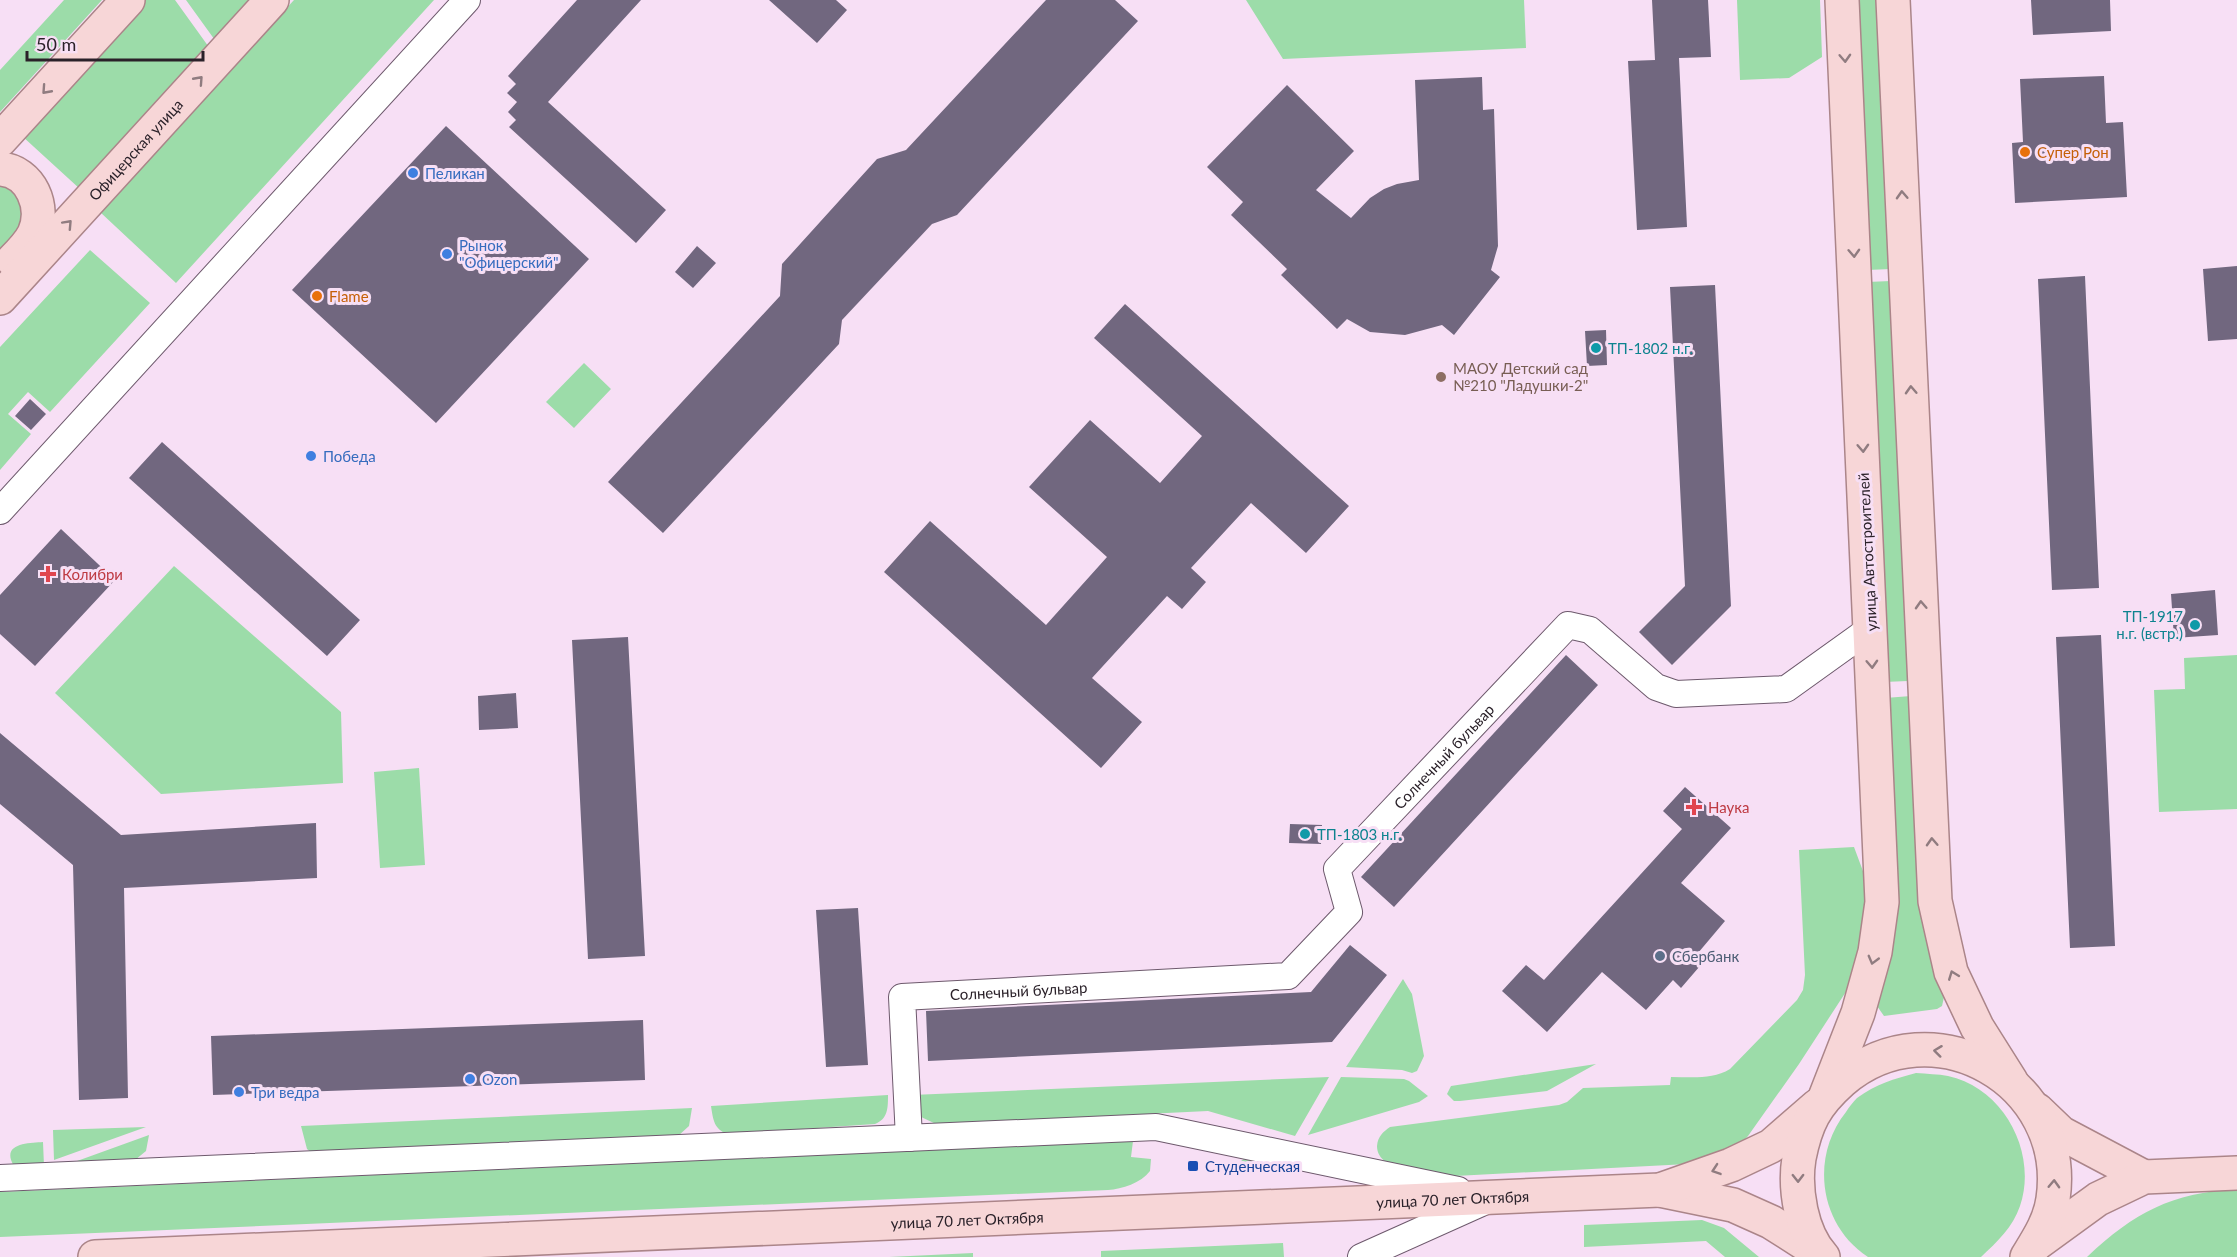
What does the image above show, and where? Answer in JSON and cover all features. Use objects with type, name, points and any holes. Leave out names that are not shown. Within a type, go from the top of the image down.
[{"type":"main road","points":[[0,140],[128,0]]},
{"type":"main road","name":"Офицерская улица","points":[[0,298],[272,0]]},
{"type":"main road","name":"улица Автостроителей","points":[[1820,1255],[1803,1221],[1796,1177],[1804,1133],[1822,1101],[1858,1013],[1875,952],[1882,902],[1842,0]]},
{"type":"main road","points":[[1893,0],[1935,901],[1951,972],[1977,1027],[2012,1082],[2061,1133],[2144,1177]]},
{"type":"main road","points":[[0,169],[8,170],[23,178],[32,187],[38,202],[38,221],[34,234],[25,247],[0,275]]},
{"type":"main road","name":"улица 70 лет Октября","points":[[94,1257],[1660,1190],[1731,1165],[1771,1146],[1857,1068],[1895,1052],[1936,1049],[1977,1059],[2012,1082]]},
{"type":"main road","points":[[2031,1251],[2043,1231],[2053,1200],[2054,1167],[2048,1136],[2033,1106]]},
{"type":"main road","points":[[2031,1251],[2098,1199],[2144,1177],[2237,1173]]},
{"type":"main road","points":[[1660,1190],[1733,1205],[1771,1222],[1820,1255]]},
{"type":"street","points":[[0,511],[467,0]]},
{"type":"street","name":"Солнечный бульвар","points":[[909,1138],[902,997],[1288,976],[1349,912],[1337,869],[1568,625],[1590,630],[1656,687],[1676,694],[1786,689],[1871,628]]},
{"type":"street","points":[[0,1178],[1156,1127],[1494,1198]]},
{"type":"street","points":[[1361,1257],[1494,1198]]},
{"type":"green space","points":[[64,0],[102,0],[0,112],[0,70]]},
{"type":"green space","points":[[145,0],[175,0],[211,50],[80,189],[22,136]]},
{"type":"green space","points":[[186,0],[256,0],[217,43]]},
{"type":"green space","points":[[294,0],[434,0],[176,283],[100,212]]},
{"type":"green space","points":[[1246,0],[1524,0],[1526,48],[1283,59]]},
{"type":"green space","points":[[1737,0],[1820,0],[1822,57],[1789,78],[1740,80]]},
{"type":"green space","points":[[1856,0],[1881,0],[1891,269],[1867,270]]},
{"type":"green space","points":[[0,180],[13,185],[27,220],[0,258]]},
{"type":"green space","points":[[90,250],[150,303],[50,412],[28,392],[8,414],[31,434],[0,470],[0,347]]},
{"type":"green space","points":[[1891,281],[1908,681],[1884,682],[1867,282]]},
{"type":"green space","points":[[584,363],[611,389],[574,428],[546,402]]},
{"type":"green space","points":[[174,566],[341,712],[343,783],[161,794],[55,693]]},
{"type":"green space","points":[[2237,655],[2237,809],[2159,812],[2154,690],[2185,689],[2184,658]]},
{"type":"green space","points":[[1911,696],[1920,909],[1944,997],[1942,1006],[1937,1009],[1884,1016],[1877,1006],[1885,698]]},
{"type":"green space","points":[[419,768],[425,865],[380,868],[374,772]]},
{"type":"green space","points":[[1854,847],[1870,890],[1867,919],[1851,984],[1799,1064],[1737,1148],[1688,1164],[1455,1176],[1408,1171],[1386,1162],[1379,1155],[1378,1140],[1390,1127],[1559,1105],[1567,1102],[1583,1088],[1670,1085],[1671,1077],[1709,1076],[1730,1069],[1797,1000],[1803,990],[1805,975],[1799,850]]},
{"type":"green space","points":[[1403,979],[1412,994],[1424,1056],[1417,1071],[1412,1073],[1402,1070],[1346,1067]]},
{"type":"green space","points":[[1596,1064],[1547,1091],[1460,1101],[1454,1101],[1447,1094],[1451,1086]]},
{"type":"green space","points":[[1916,1073],[1948,1076],[1968,1083],[1985,1094],[2000,1108],[2012,1126],[2020,1145],[2024,1165],[2024,1186],[2020,1206],[2009,1227],[1981,1257],[1868,1257],[1839,1227],[1830,1209],[1825,1189],[1824,1169],[1827,1149],[1848,1108],[1864,1093]]},
{"type":"green space","points":[[1329,1077],[1295,1136],[1208,1111],[936,1124],[919,1116],[912,1095]]},
{"type":"green space","points":[[1341,1077],[1404,1079],[1428,1096],[1419,1102],[1308,1135]]},
{"type":"green space","points":[[888,1095],[885,1116],[875,1124],[728,1134],[717,1127],[711,1106]]},
{"type":"green space","points":[[692,1108],[689,1126],[678,1136],[312,1153],[307,1149],[301,1126]]},
{"type":"green space","points":[[146,1127],[54,1160],[53,1130]]},
{"type":"green space","points":[[149,1135],[146,1151],[135,1160],[66,1165]]},
{"type":"green space","points":[[1133,1141],[1131,1157],[1151,1159],[1150,1171],[1131,1185],[1108,1190],[0,1237],[0,1192]]},
{"type":"green space","points":[[43,1142],[44,1166],[14,1166],[11,1158],[13,1149],[24,1144]]},
{"type":"green space","points":[[1253,1152],[1288,1164],[1286,1168],[1279,1171],[1241,1161]]},
{"type":"green space","points":[[2237,1189],[2237,1257],[2087,1257],[2121,1228],[2155,1208],[2192,1195]]},
{"type":"green space","points":[[1702,1220],[1724,1228],[1759,1257],[1725,1257],[1706,1241],[1584,1247],[1584,1225]]},
{"type":"green space","points":[[1283,1243],[1284,1257],[1101,1257],[1101,1251]]},
{"type":"green space","points":[[973,1253],[973,1257],[889,1257]]},
{"type":"building","points":[[577,0],[641,0],[548,102],[666,210],[636,243],[509,127],[516,120],[508,112],[517,102],[507,93],[516,84],[508,76]]},
{"type":"building","points":[[769,0],[836,0],[847,10],[817,43]]},
{"type":"building","points":[[1046,0],[1115,0],[1138,21],[957,215],[932,224],[842,320],[839,344],[663,533],[608,482],[780,296],[782,264],[877,159],[906,150]]},
{"type":"building","points":[[1652,0],[1708,0],[1711,57],[1679,58],[1687,227],[1637,230],[1628,61],[1655,60]]},
{"type":"building","points":[[2031,0],[2110,0],[2111,31],[2033,35]]},
{"type":"building","points":[[2104,76],[2106,123],[2123,122],[2127,197],[2015,203],[2012,143],[2023,142],[2020,79]]},
{"type":"building","points":[[1482,77],[1483,110],[1494,109],[1498,246],[1491,270],[1500,277],[1454,335],[1442,325],[1405,335],[1370,332],[1347,319],[1337,329],[1281,275],[1287,269],[1231,215],[1243,202],[1207,167],[1287,85],[1354,151],[1316,190],[1351,218],[1370,198],[1384,189],[1419,180],[1415,80]]},
{"type":"building","points":[[446,126],[589,259],[436,423],[292,290]]},
{"type":"building","points":[[697,246],[716,263],[693,288],[675,272]]},
{"type":"building","points":[[2237,266],[2237,339],[2208,341],[2203,269]]},
{"type":"building","points":[[2085,276],[2099,588],[2052,590],[2038,279]]},
{"type":"building","points":[[1715,285],[1731,606],[1672,665],[1639,632],[1685,586],[1670,287]]},
{"type":"building","points":[[1125,304],[1349,506],[1306,553],[1251,503],[1191,568],[1206,582],[1182,609],[1167,596],[1092,678],[1142,722],[1101,768],[884,572],[930,521],[1046,625],[1107,557],[1029,487],[1090,420],[1160,483],[1202,436],[1094,338]]},
{"type":"building","name":"ТП-1802 н.г.","points":[[1606,330],[1607,365],[1587,366],[1585,331]]},
{"type":"building","points":[[30,399],[46,414],[31,430],[15,416]]},
{"type":"building","points":[[162,442],[360,620],[327,656],[129,478]]},
{"type":"building","points":[[61,529],[115,580],[35,666],[0,634],[0,595]]},
{"type":"building","points":[[2215,590],[2218,635],[2174,638],[2171,594]]},
{"type":"building","points":[[2101,635],[2115,946],[2070,948],[2056,637]]},
{"type":"building","points":[[628,637],[645,956],[588,959],[572,640]]},
{"type":"building","points":[[1566,655],[1598,685],[1394,907],[1361,877]]},
{"type":"building","points":[[516,693],[518,728],[479,730],[478,696]]},
{"type":"building","points":[[0,733],[121,835],[316,823],[317,878],[124,888],[128,1098],[79,1100],[73,865],[0,804]]},
{"type":"building","points":[[1685,787],[1731,828],[1681,883],[1725,921],[1698,953],[1706,959],[1681,988],[1673,980],[1646,1010],[1602,972],[1547,1032],[1502,991],[1526,965],[1544,980],[1682,829],[1663,811]]},
{"type":"building","name":"ТП-1803 н.г.","points":[[1290,824],[1322,825],[1321,844],[1289,843]]},
{"type":"building","points":[[858,908],[868,1065],[826,1067],[816,910]]},
{"type":"building","points":[[1350,945],[1387,975],[1332,1042],[928,1061],[926,1011],[1311,992]]},
{"type":"building","points":[[643,1020],[645,1080],[213,1095],[211,1036]]},
{"type":"place","name":"Супер Рон","points":[[2025,152]]},
{"type":"place","name":"Пеликан","points":[[413,173]]},
{"type":"place","name":"Рынок \"Офицерский\"","points":[[447,254]]},
{"type":"place","name":"Flame","points":[[317,296]]},
{"type":"place","name":"ТП-1802 н.г.","points":[[1596,348]]},
{"type":"place","name":"МАОУ Детский сад №210 \"Ладушки-2\"","points":[[1441,377]]},
{"type":"place","name":"Победа","points":[[311,456]]},
{"type":"place","name":"Колибри","points":[[48,574]]},
{"type":"place","name":"ТП-1917 н.г. (встр.)","points":[[2195,625]]},
{"type":"place","name":"Наука","points":[[1694,807]]},
{"type":"place","name":"ТП-1803 н.г.","points":[[1305,834]]},
{"type":"place","name":"Сбербанк","points":[[1660,956]]},
{"type":"place","name":"Ozon","points":[[470,1079]]},
{"type":"place","name":"Три ведра","points":[[239,1092]]},
{"type":"place","name":"Студенческая","points":[[1193,1166]]}]
